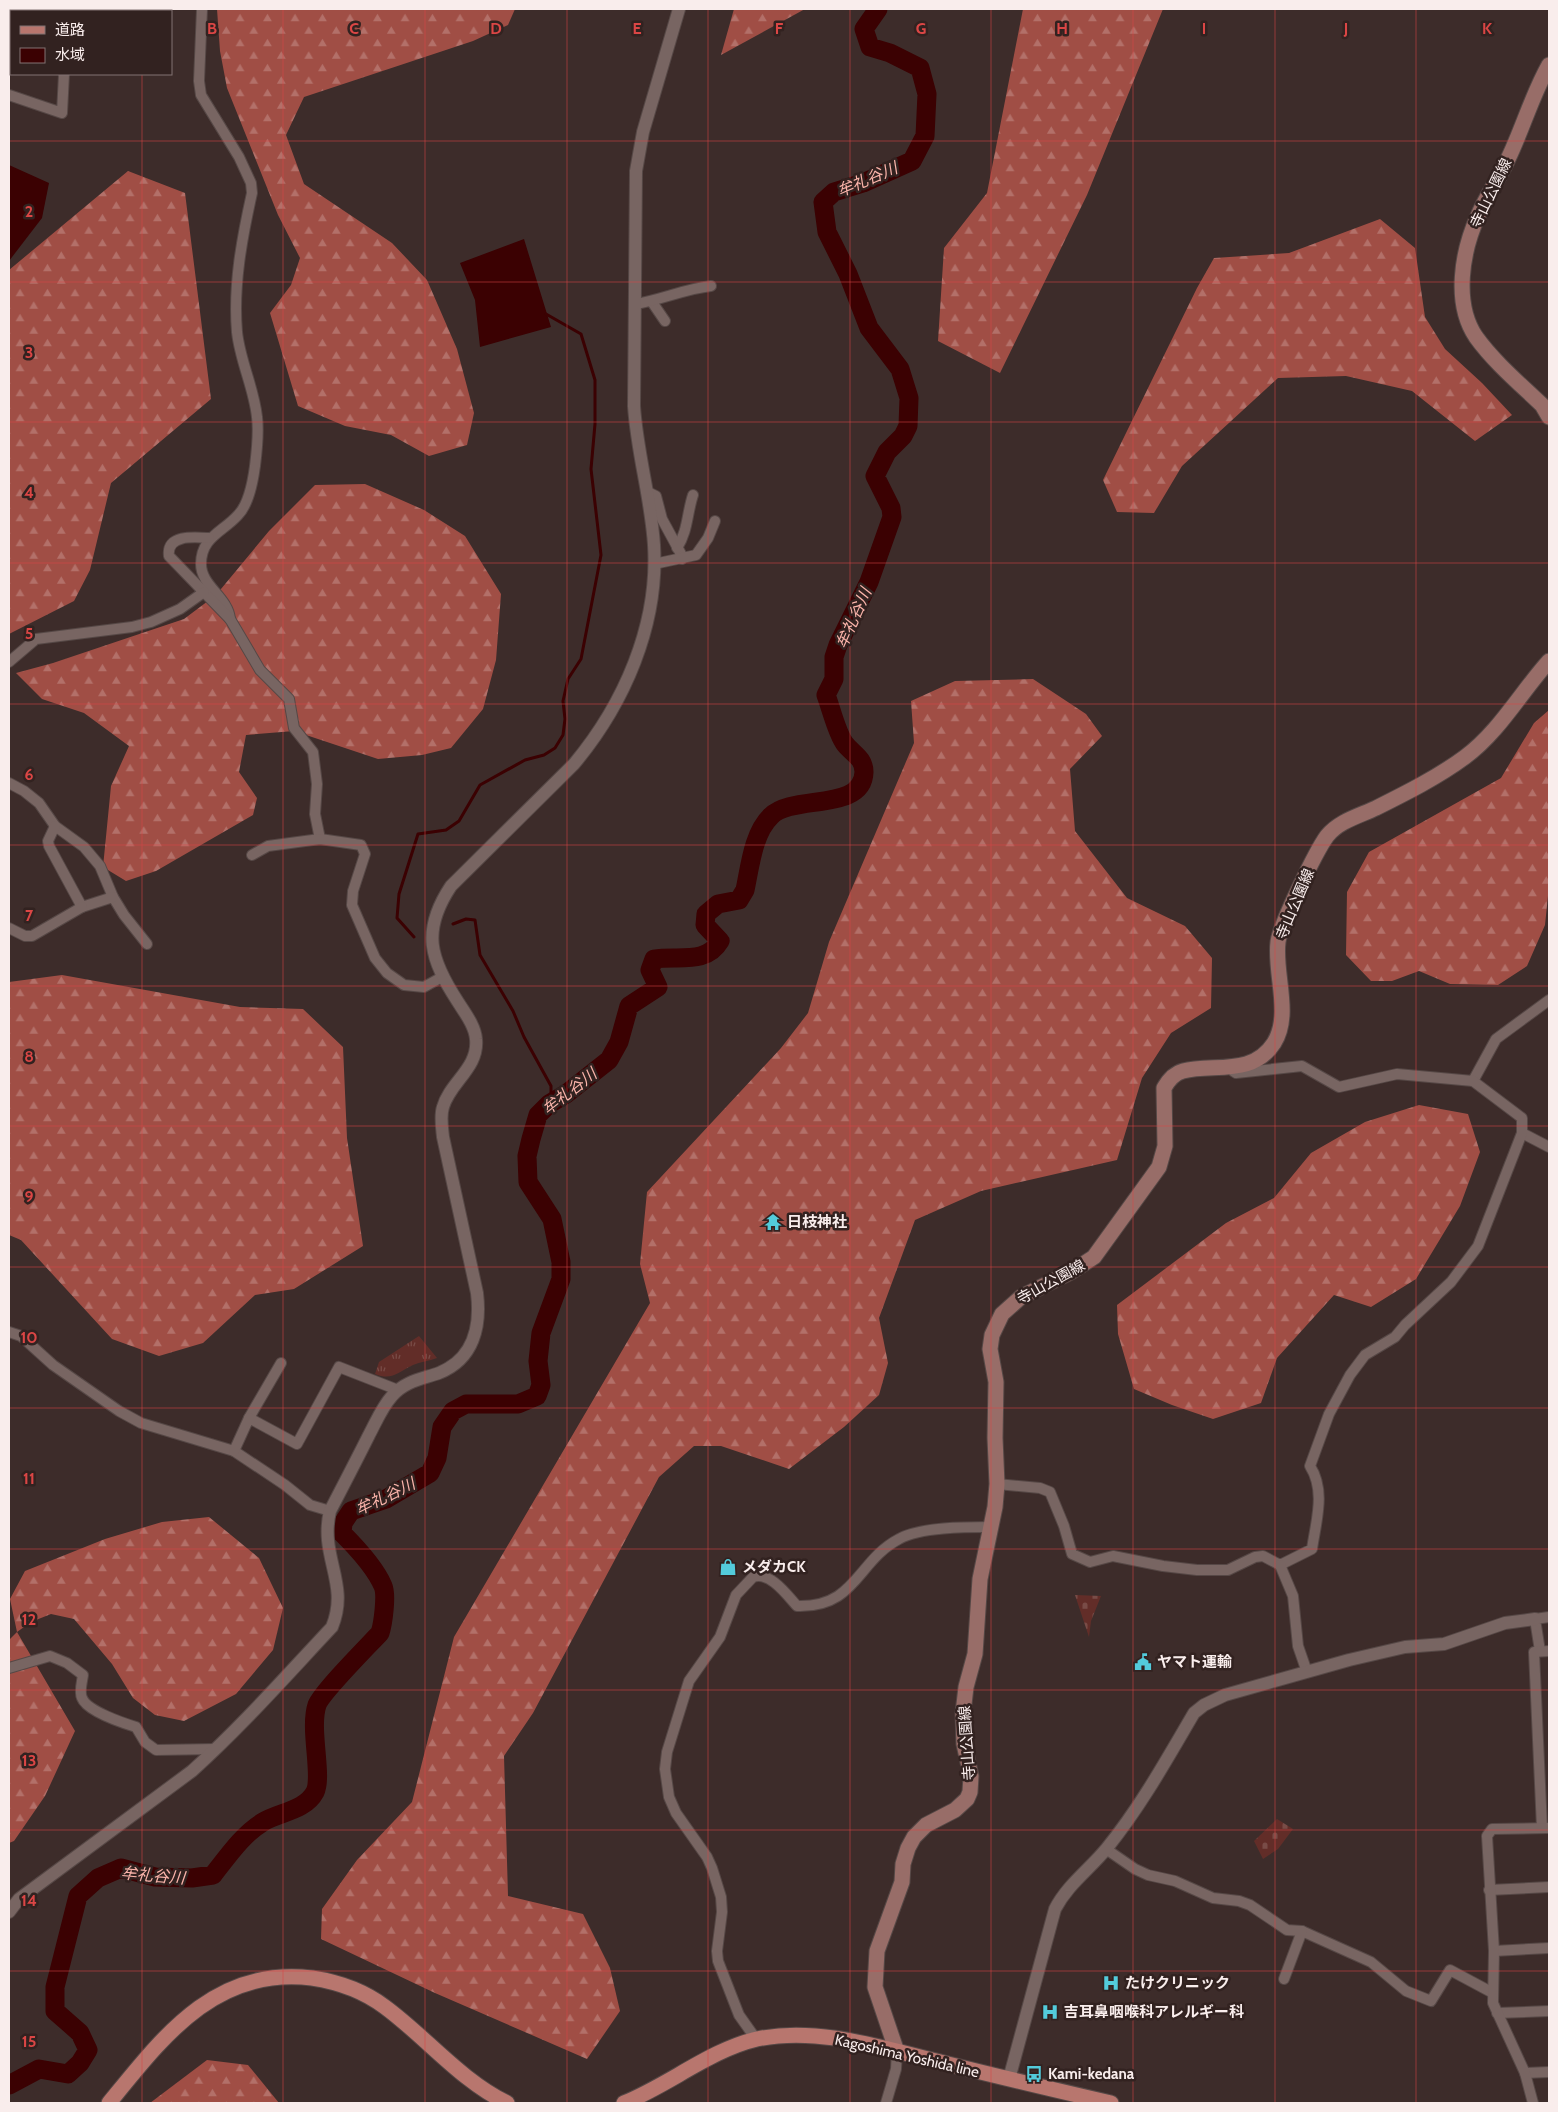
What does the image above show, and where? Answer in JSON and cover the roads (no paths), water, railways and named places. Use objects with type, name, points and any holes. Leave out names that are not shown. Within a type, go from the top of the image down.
[{"type":"main road","name":"寺山公園線","points":[[1549,65],[1531,102],[1508,159],[1473,229],[1467,246],[1463,286],[1465,311],[1476,336],[1542,405],[1549,417]]},
{"type":"main road","name":"寺山公園線","points":[[897,2052],[875,1987],[876,1951],[902,1882],[903,1864],[914,1837],[926,1825],[955,1810],[967,1799],[970,1792],[971,1776],[964,1744],[963,1713],[966,1687],[975,1654],[980,1579],[997,1484],[994,1438],[996,1382],[990,1349],[992,1335],[997,1322],[1021,1296],[1071,1272],[1094,1257],[1159,1166],[1165,1146],[1164,1088],[1169,1081],[1182,1071],[1230,1068],[1254,1060],[1273,1044],[1280,1030],[1281,1011],[1278,940],[1292,906],[1328,835],[1346,821],[1394,799],[1465,757],[1484,741],[1549,660]]},
{"type":"main road","points":[[109,2103],[148,2055],[189,2014],[224,1991],[248,1983],[282,1976],[316,1979],[343,1985],[367,1994],[400,2018],[474,2084],[507,2103]]},
{"type":"main road","name":"Kagoshima Yoshida line","points":[[624,2103],[723,2052],[756,2040],[809,2036],[858,2042],[1110,2103]]},
{"type":"street","points":[[202,9],[199,81],[201,95],[239,157],[251,183],[252,193],[238,257],[237,332],[257,416],[254,468],[246,503],[239,514],[209,538],[201,561],[202,575],[224,603],[229,611],[230,619]]},
{"type":"street","points":[[9,1912],[19,1899],[192,1771],[248,1718],[332,1627],[338,1612],[339,1600],[327,1547],[326,1532],[330,1511],[382,1410],[398,1390],[410,1382],[440,1373],[452,1366],[464,1356],[478,1330],[480,1313],[442,1137],[441,1121],[446,1100],[475,1054],[476,1039],[472,1024],[436,965],[433,937],[441,902],[457,880],[574,764],[601,731],[633,667],[644,635],[653,592],[654,544],[635,422],[636,171],[638,152],[679,9]]},
{"type":"street","points":[[9,95],[62,113],[64,75]]},
{"type":"street","points":[[635,304],[652,302],[689,288],[711,286]]},
{"type":"street","points":[[652,302],[665,321]]},
{"type":"street","points":[[646,491],[656,496],[662,518],[682,559]]},
{"type":"street","points":[[677,548],[686,534],[688,512],[693,495]]},
{"type":"street","points":[[654,564],[696,555],[708,538],[715,521]]},
{"type":"street","points":[[209,538],[185,536],[172,545],[168,551],[169,556],[230,619],[260,670],[289,700],[294,728],[312,752],[316,784],[314,814],[320,839]]},
{"type":"street","points":[[9,662],[36,639],[132,627],[152,622],[180,609],[204,592]]},
{"type":"street","points":[[9,784],[24,791],[38,803],[55,826],[84,847],[100,866],[113,897],[147,944]]},
{"type":"street","points":[[55,826],[48,841],[49,846],[82,907]]},
{"type":"street","points":[[252,855],[268,846],[320,839],[361,844],[365,854],[353,891],[352,905],[375,958],[387,973],[404,985],[424,987],[442,977]]},
{"type":"street","points":[[9,928],[25,936],[32,936],[82,907],[113,897]]},
{"type":"street","points":[[1474,1081],[1496,1039],[1549,1000]]},
{"type":"street","points":[[1230,1068],[1236,1073],[1302,1066],[1339,1087],[1396,1074],[1474,1081],[1522,1118],[1522,1133],[1478,1246],[1445,1288],[1405,1325],[1395,1337],[1365,1354],[1350,1375],[1329,1414],[1310,1466],[1316,1476],[1320,1503],[1312,1549],[1280,1565]]},
{"type":"street","points":[[1522,1133],[1549,1147]]},
{"type":"street","points":[[9,1332],[21,1336],[53,1365],[133,1419],[234,1451],[286,1485],[310,1505],[330,1511]]},
{"type":"street","points":[[234,1451],[249,1418],[281,1363]]},
{"type":"street","points":[[249,1418],[297,1444],[339,1367],[398,1390]]},
{"type":"street","points":[[997,1484],[1040,1488],[1050,1492],[1064,1526],[1072,1554],[1090,1562],[1113,1556],[1163,1566],[1228,1570],[1256,1557],[1264,1556],[1280,1565],[1293,1596],[1298,1646],[1307,1672]]},
{"type":"street","points":[[756,2040],[739,2015],[718,1961],[717,1950],[722,1912],[721,1897],[712,1868],[707,1857],[676,1813],[666,1782],[667,1752],[689,1681],[720,1637],[736,1594],[756,1575],[770,1579],[797,1606],[820,1605],[838,1598],[881,1553],[900,1538],[937,1530],[990,1527]]},
{"type":"street","points":[[1009,2079],[1054,1908],[1062,1895],[1106,1849],[1140,1804],[1194,1713],[1204,1705],[1225,1695],[1307,1672],[1405,1647],[1444,1644],[1505,1623],[1549,1617]]},
{"type":"street","points":[[1533,2103],[1525,2074],[1497,2013],[1493,1993],[1494,1951],[1487,1836],[1492,1829],[1546,1828],[1534,1652],[1545,1651],[1535,1619]]},
{"type":"street","points":[[9,1668],[50,1656],[68,1663],[83,1675],[81,1696],[86,1705],[120,1723],[136,1727],[145,1742],[156,1750],[216,1749]]},
{"type":"street","points":[[1106,1849],[1135,1869],[1159,1878],[1175,1881],[1213,1898],[1239,1900],[1250,1905],[1287,1930],[1302,1931],[1371,1962],[1406,1991],[1420,1998],[1431,2001],[1450,1970],[1493,1993]]},
{"type":"street","points":[[1489,1890],[1549,1887]]},
{"type":"street","points":[[1284,1979],[1302,1931]]},
{"type":"street","points":[[1494,1951],[1549,1948]]},
{"type":"street","points":[[1497,2013],[1549,2010]]},
{"type":"street","points":[[886,2103],[896,2069],[897,2052]]},
{"type":"street","points":[[1525,2074],[1549,2072]]},
{"type":"water","points":[[9,165],[49,183],[42,218],[9,261]]},
{"type":"water","points":[[524,239],[551,327],[480,347],[475,300],[460,263]]},
{"type":"waterway","name":"牟礼谷川","points":[[9,2085],[39,2069],[68,2074],[80,2063],[88,2050],[80,2033],[55,2011],[55,1987],[78,1896],[98,1878],[121,1868],[155,1877],[192,1878],[213,1875],[236,1846],[256,1827],[305,1803],[315,1792],[318,1775],[314,1726],[317,1705],[336,1680],[380,1633],[384,1610],[385,1596],[380,1579],[359,1551],[342,1533],[343,1523],[351,1511],[386,1499],[430,1473],[437,1458],[442,1427],[453,1411],[466,1404],[518,1404],[537,1396],[541,1385],[538,1361],[541,1333],[561,1279],[561,1262],[552,1219],[528,1182],[527,1156],[538,1115],[549,1104],[566,1094],[609,1060],[619,1042],[629,1006],[658,987],[650,970],[654,959],[699,956],[707,953],[720,941],[705,925],[706,914],[718,904],[739,900],[745,890],[756,841],[765,823],[771,816],[781,809],[795,805],[840,798],[852,793],[861,784],[864,767],[858,756],[842,740],[826,695],[834,679],[834,657],[838,645],[869,582],[892,517],[891,508],[875,476],[887,452],[903,436],[908,426],[909,398],[900,369],[869,328],[848,274],[827,232],[823,202],[834,192],[863,183],[912,161],[925,136],[927,94],[920,68],[890,53],[870,47],[864,29],[878,9]]},
{"type":"waterway","points":[[414,937],[397,918],[399,894],[418,834],[446,830],[459,821],[480,785],[525,760],[544,755],[555,748],[563,735],[565,719],[563,701],[568,679],[581,659],[601,555],[591,469],[595,424],[595,380],[581,334],[546,314]]},
{"type":"waterway","points":[[453,924],[466,919],[475,920],[480,955],[513,1011],[524,1037],[551,1086],[551,1103]]},
{"type":"place","name":"日枝神社","points":[[773,1222]]},
{"type":"place","name":"メダカCK","points":[[728,1567]]},
{"type":"place","name":"ヤマト運輸","points":[[1143,1662]]},
{"type":"place","name":"たけクリニック","points":[[1111,1983]]},
{"type":"place","name":"吉耳鼻咽喉科アレルギー科","points":[[1050,2012]]},
{"type":"place","name":"Kami-kedana","points":[[1034,2074]]}]
